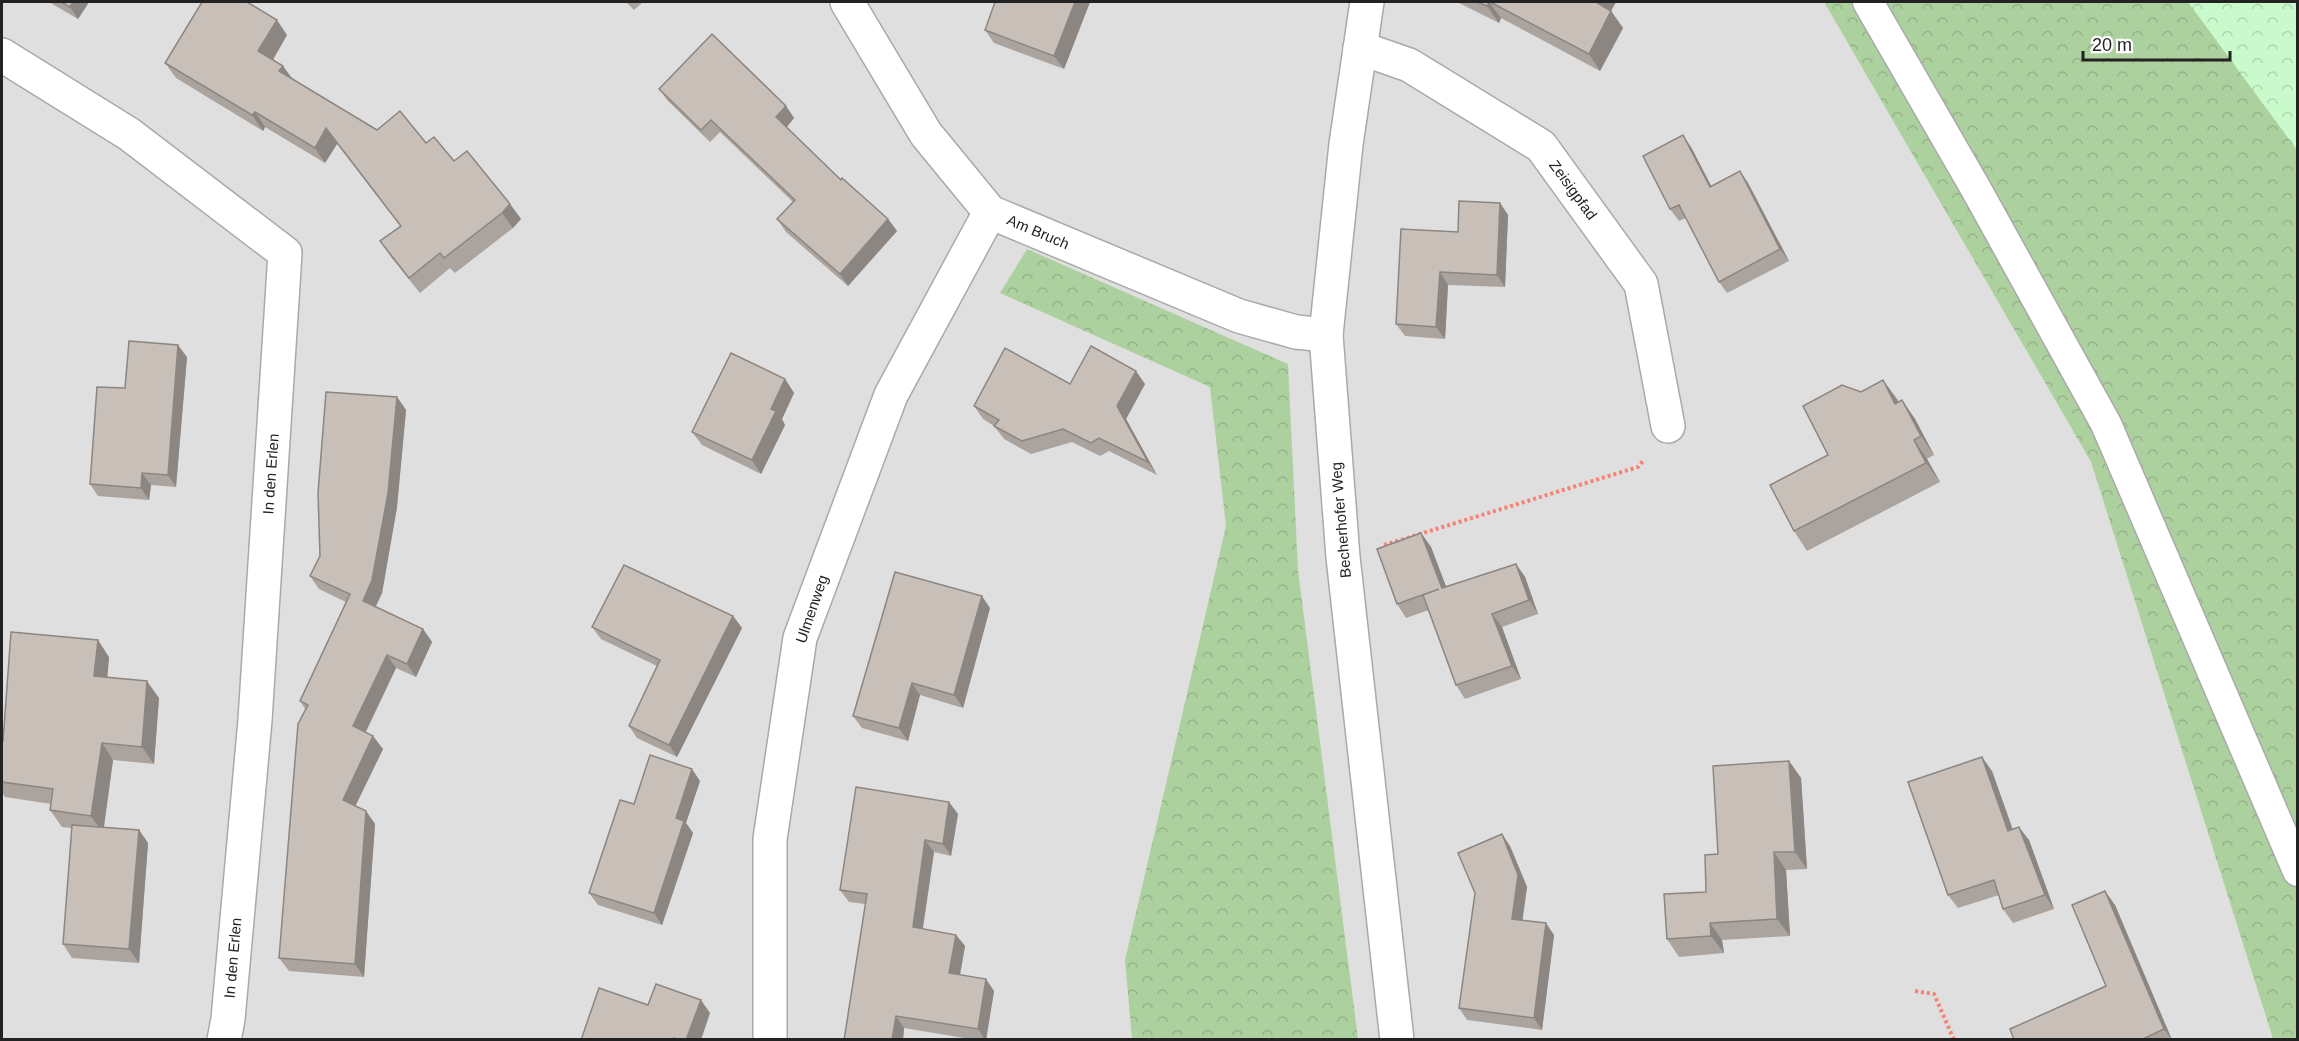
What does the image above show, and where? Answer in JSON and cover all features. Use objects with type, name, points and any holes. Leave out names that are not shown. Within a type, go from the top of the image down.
[{"type":"street","name":"Am Bruch","points":[[847,2],[926,134],[990,212],[1239,316],[1296,332],[1326,335]]},
{"type":"street","name":"Becherhofer Weg","points":[[1367,2],[1346,144],[1326,335],[1343,557],[1397,1040]]},
{"type":"street","name":"Zeisigpfad","points":[[1360,48],[1409,65],[1541,146],[1641,284],[1668,426]]},
{"type":"street","name":"In den Erlen","points":[[2,54],[129,134],[285,254],[255,720],[228,1019],[224,1040]]},
{"type":"street","name":"Ulmenweg","points":[[770,1040],[770,839],[800,638],[891,395],[990,212]]},
{"type":"lane","points":[[1868,2],[1976,189],[2106,424],[2298,871]]},
{"type":"path","points":[[1343,557],[1638,467],[1668,426]]},
{"type":"path","points":[[1915,991],[1934,994],[1954,1040]]},
{"type":"shaded area","points":[[2,2],[1824,2],[2091,462],[2273,1039],[2,1040]]},
{"type":"green space","points":[[1824,2],[2297,2],[2297,1039],[2273,1039],[2091,462]]},
{"type":"green space","points":[[2188,2],[2297,2],[2297,150]]},
{"type":"green space","points":[[1027,249],[1288,364],[1298,570],[1358,1039],[1132,1039],[1125,960],[1226,526],[1210,387],[1000,293]]},
{"type":"building","points":[[61,2],[73,2],[70,7]]},
{"type":"building","points":[[202,2],[247,2],[277,20],[258,51],[283,66],[279,71],[377,130],[400,111],[426,143],[434,137],[454,161],[467,151],[510,204],[502,213],[444,258],[440,253],[409,278],[380,241],[401,226],[326,128],[315,148],[255,112],[252,115],[165,63]]},
{"type":"building","points":[[995,2],[1075,2],[1054,56],[985,30]]},
{"type":"building","points":[[1477,2],[1489,2],[1487,6]]},
{"type":"building","points":[[1490,2],[1596,2],[1611,11],[1589,54]]},
{"type":"building","points":[[712,34],[786,106],[776,117],[841,180],[842,178],[888,219],[840,274],[777,219],[795,200],[711,120],[701,130],[659,89]]},
{"type":"building","points":[[1683,135],[1710,187],[1740,171],[1780,249],[1719,282],[1679,205],[1670,209],[1643,156]]},
{"type":"building","points":[[1459,201],[1500,203],[1497,275],[1440,272],[1436,327],[1396,324],[1401,229],[1458,232]]},
{"type":"building","points":[[129,341],[178,345],[168,475],[142,473],[141,488],[90,484],[97,387],[125,388]]},
{"type":"building","points":[[1091,346],[1136,371],[1117,406],[1148,462],[1099,438],[1091,443],[1063,429],[1022,441],[994,426],[999,420],[974,406],[1005,348],[1070,384]]},
{"type":"building","points":[[731,353],[785,379],[771,409],[776,411],[752,460],[692,432]]},
{"type":"building","points":[[1883,380],[1895,404],[1902,400],[1921,436],[1914,440],[1926,463],[1794,531],[1770,485],[1828,455],[1803,406],[1842,385],[1861,392]]},
{"type":"building","points":[[326,392],[397,397],[388,493],[372,580],[363,601],[423,629],[407,664],[387,655],[353,726],[373,736],[343,800],[366,811],[355,964],[279,958],[298,724],[308,705],[300,701],[350,594],[310,576],[320,556],[318,493]]},
{"type":"building","points":[[1421,533],[1442,588],[1516,564],[1529,600],[1492,614],[1512,666],[1456,685],[1423,595],[1439,589],[1397,604],[1377,549]]},
{"type":"building","points":[[624,565],[733,616],[669,745],[629,726],[660,660],[592,627]]},
{"type":"building","points":[[895,572],[982,596],[954,695],[912,683],[899,728],[853,716]]},
{"type":"building","points":[[11,632],[98,640],[94,676],[147,681],[142,747],[102,743],[91,816],[50,810],[53,789],[2,782],[2,741]]},
{"type":"building","points":[[650,755],[692,769],[676,818],[684,821],[654,913],[589,893],[620,800],[634,804]]},
{"type":"building","points":[[1982,757],[2008,831],[2019,827],[2045,895],[2003,909],[1994,880],[1948,895],[1908,782]]},
{"type":"building","points":[[1789,761],[1795,852],[1774,852],[1777,919],[1710,923],[1711,936],[1667,939],[1664,894],[1706,892],[1705,855],[1718,854],[1713,766]]},
{"type":"building","points":[[856,787],[949,802],[943,844],[925,840],[913,927],[956,935],[949,973],[986,979],[978,1029],[896,1016],[892,1040],[844,1040],[867,894],[840,890]]},
{"type":"building","points":[[72,825],[139,830],[129,949],[63,944]]},
{"type":"building","points":[[1502,834],[1518,875],[1512,919],[1546,923],[1534,1018],[1459,1008],[1475,893],[1458,853]]},
{"type":"building","points":[[2105,891],[2164,1029],[2141,1040],[2014,1040],[2010,1029],[2106,986],[2072,905]]},
{"type":"building","points":[[656,984],[701,1000],[686,1040],[674,1038],[673,1040],[581,1040],[599,988],[648,1005]]}]
